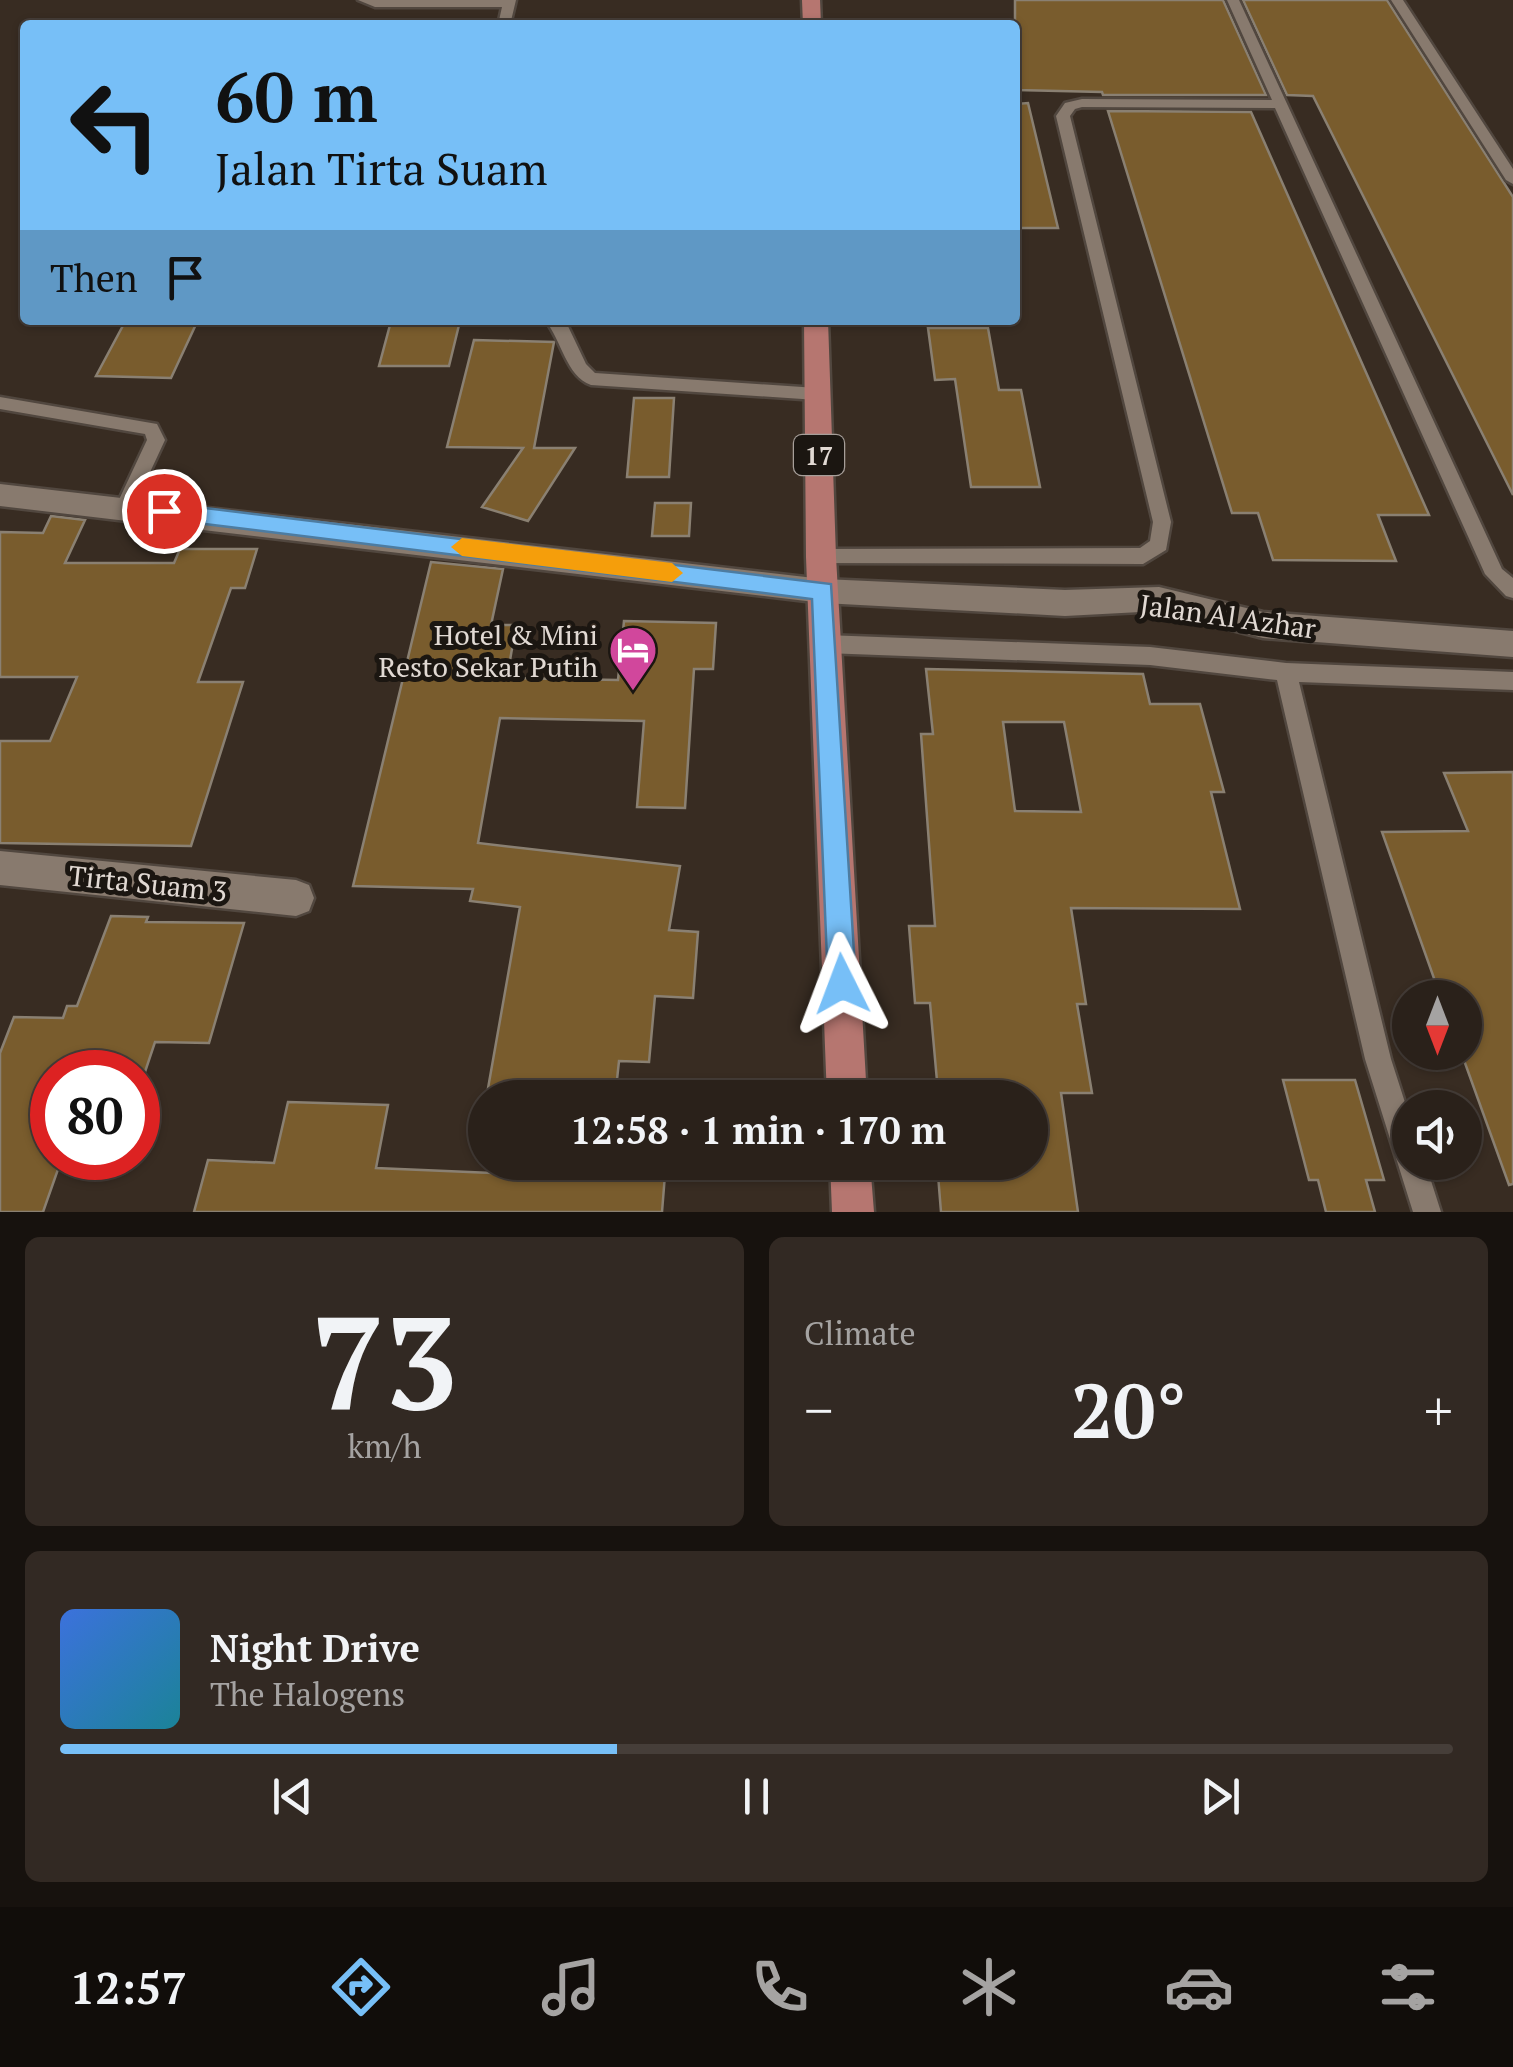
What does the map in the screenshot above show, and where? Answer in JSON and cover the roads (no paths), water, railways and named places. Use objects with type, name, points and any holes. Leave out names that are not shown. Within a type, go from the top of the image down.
[{"type":"highway","name":"17","points":[[816,325],[822,574],[846,1080]]},
{"type":"highway","points":[[851,1180],[853,1212]]},
{"type":"street","name":"Jalan Al Azhar","points":[[0,494],[822,574],[1065,603],[1160,599],[1263,625],[1513,644]]},
{"type":"street","name":"Tirta Suam 3","points":[[0,868],[296,898]]},
{"type":"lane","points":[[364,0],[376,4],[510,2]]},
{"type":"lane","points":[[1233,0],[1495,574],[1513,590]]},
{"type":"lane","points":[[1397,0],[1513,180]]},
{"type":"lane","points":[[822,574],[1143,556],[1158,545],[1162,522],[1062,116],[1070,106],[1082,103],[1281,104]]},
{"type":"lane","points":[[560,325],[581,373],[591,379],[818,394]]},
{"type":"lane","points":[[0,403],[151,429],[156,440],[124,506]]},
{"type":"lane","points":[[825,644],[1150,656],[1286,672],[1513,681]]},
{"type":"lane","points":[[1286,672],[1392,1104]]},
{"type":"lane","points":[[1416,1180],[1426,1212]]},
{"type":"place","name":"Hotel & Mini Resto Sekar Putih","points":[[633,692]]}]
